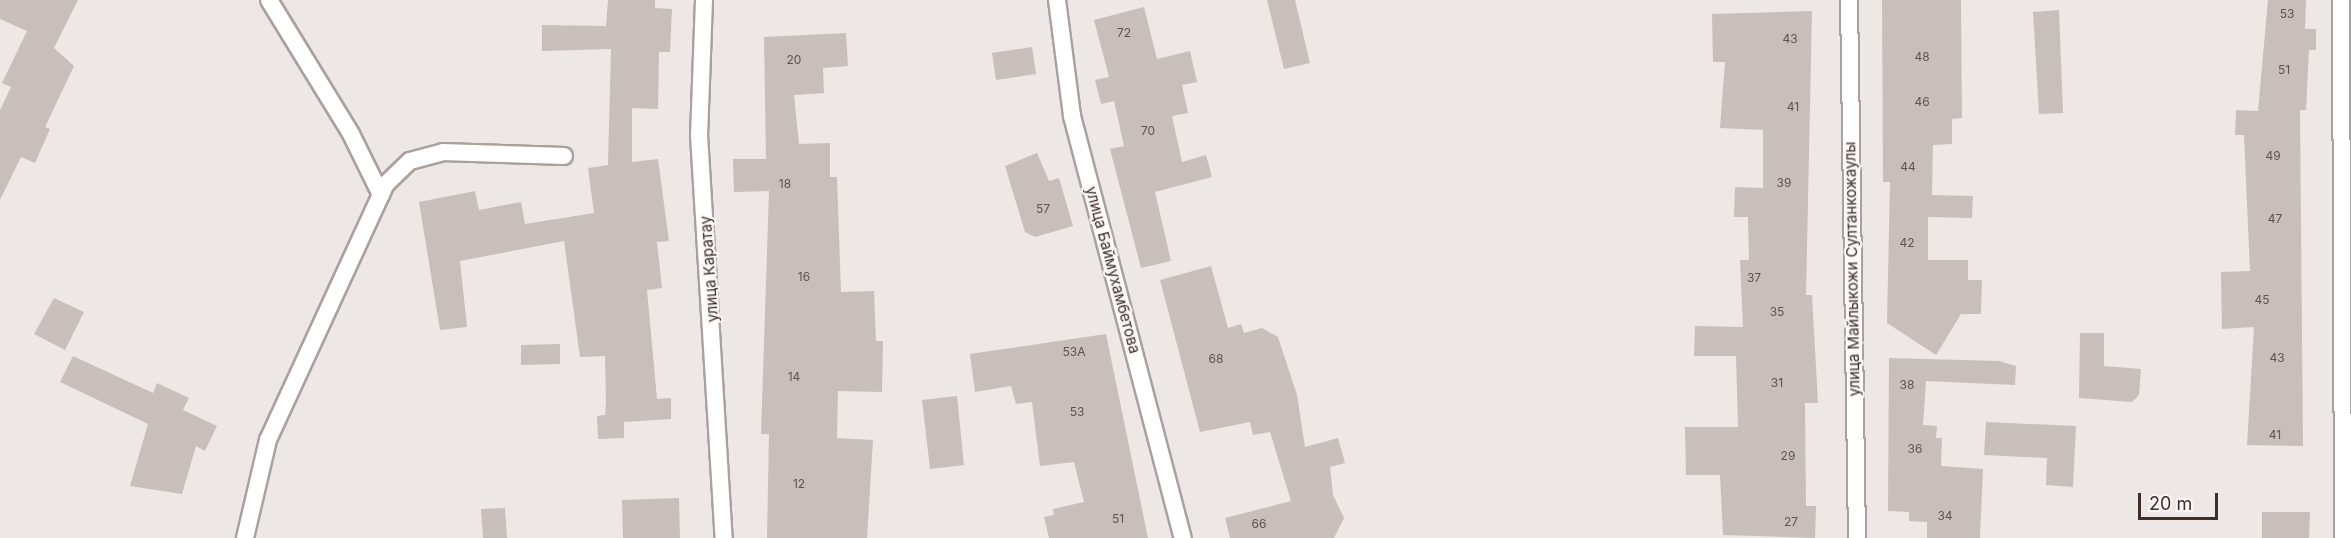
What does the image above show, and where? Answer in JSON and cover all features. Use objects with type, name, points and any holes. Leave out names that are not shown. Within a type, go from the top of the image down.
[{"type":"street","points":[[269,0],[351,134],[381,195]]},
{"type":"street","name":"улица Каратау","points":[[704,0],[699,135],[724,538]]},
{"type":"street","name":"улица Баймухамбетова","points":[[1057,0],[1072,116],[1183,538]]},
{"type":"street","name":"улица Майлыкожи Султанкожаулы","points":[[1849,0],[1857,538]]},
{"type":"street","points":[[2341,0],[2346,205],[2343,538]]},
{"type":"street","points":[[245,538],[268,440],[381,195],[410,161],[443,152],[564,156]]},
{"type":"building","points":[[0,0],[78,0],[54,48],[74,66],[45,127],[50,129],[35,163],[21,157],[0,200],[0,110],[11,87],[2,83],[27,31],[0,19]]},
{"type":"building","points":[[608,0],[655,0],[655,8],[672,9],[670,52],[659,52],[658,109],[632,108],[632,162],[658,159],[669,241],[657,242],[662,288],[647,290],[657,399],[671,398],[671,419],[624,422],[624,438],[598,439],[597,416],[605,415],[605,356],[580,357],[564,241],[460,261],[467,327],[440,330],[419,202],[475,191],[479,210],[521,202],[525,224],[594,213],[588,168],[608,165],[611,49],[542,51],[542,25],[606,26]]},
{"type":"building","points":[[1267,0],[1295,0],[1310,63],[1284,69]]},
{"type":"building","points":[[1882,0],[1961,0],[1962,118],[1952,119],[1952,144],[1933,145],[1932,195],[1973,196],[1972,218],[1928,217],[1928,260],[1968,260],[1968,280],[1982,280],[1981,314],[1961,314],[1936,355],[1887,323],[1890,182],[1883,182]]},
{"type":"building","points":[[2268,0],[2306,0],[2305,29],[2316,29],[2316,50],[2309,50],[2306,110],[2300,110],[2303,446],[2247,445],[2254,327],[2222,329],[2221,272],[2250,271],[2244,135],[2235,135],[2236,110],[2258,111]]},
{"type":"building","points":[[1144,7],[1157,59],[1190,51],[1197,82],[1182,85],[1188,113],[1172,116],[1182,162],[1206,155],[1212,177],[1155,192],[1171,261],[1141,268],[1110,149],[1124,146],[1114,101],[1101,104],[1095,80],[1109,77],[1094,20]]},
{"type":"building","points":[[2059,10],[2063,113],[2039,114],[2033,12]]},
{"type":"building","points":[[1812,11],[1806,295],[1812,295],[1818,403],[1805,403],[1806,506],[1816,506],[1815,538],[1723,535],[1720,475],[1686,475],[1685,427],[1738,427],[1736,356],[1694,356],[1695,326],[1743,327],[1740,260],[1749,260],[1748,217],[1734,217],[1735,187],[1763,188],[1763,130],[1720,128],[1725,62],[1713,62],[1712,14]]},
{"type":"building","points":[[846,33],[848,66],[823,68],[824,93],[794,95],[799,144],[830,143],[830,177],[837,177],[841,292],[874,291],[876,341],[883,341],[882,392],[838,391],[837,438],[873,440],[867,538],[767,538],[769,434],[761,434],[769,191],[734,192],[733,159],[766,159],[764,37]]},
{"type":"building","points":[[1032,47],[1036,74],[996,80],[992,53]]},
{"type":"building","points":[[1037,153],[1049,181],[1059,178],[1073,226],[1035,237],[1025,232],[1005,166]]},
{"type":"building","points":[[1211,266],[1228,328],[1241,324],[1244,333],[1262,328],[1278,337],[1297,395],[1305,447],[1338,438],[1345,463],[1330,467],[1333,495],[1344,518],[1334,538],[1230,538],[1225,518],[1291,501],[1270,432],[1253,435],[1250,422],[1200,432],[1160,280]]},
{"type":"building","points":[[54,298],[84,312],[65,350],[34,334]]},
{"type":"building","points":[[2080,333],[2104,333],[2104,366],[2141,369],[2139,395],[2132,402],[2079,398]]},
{"type":"building","points":[[1106,334],[1148,538],[1049,538],[1044,517],[1054,515],[1053,509],[1084,502],[1074,462],[1040,466],[1032,402],[1016,404],[1011,386],[975,392],[970,354]]},
{"type":"building","points":[[560,344],[560,364],[521,365],[521,345]]},
{"type":"building","points":[[73,356],[153,393],[157,383],[189,398],[183,410],[217,426],[205,451],[196,446],[182,494],[130,486],[148,424],[60,382]]},
{"type":"building","points":[[1889,358],[1999,361],[2016,366],[2015,385],[1926,381],[1923,425],[1937,426],[1936,438],[1942,438],[1941,466],[1983,469],[1980,538],[1927,538],[1927,522],[1909,521],[1909,512],[1888,511]]},
{"type":"building","points":[[957,396],[964,465],[930,469],[922,400]]},
{"type":"building","points":[[1986,422],[2076,426],[2073,487],[2046,485],[2047,458],[1984,455]]},
{"type":"building","points":[[679,498],[680,538],[623,538],[622,500]]},
{"type":"building","points":[[505,508],[507,538],[483,538],[481,509]]},
{"type":"building","points":[[2262,512],[2310,512],[2309,538],[2262,538]]}]
